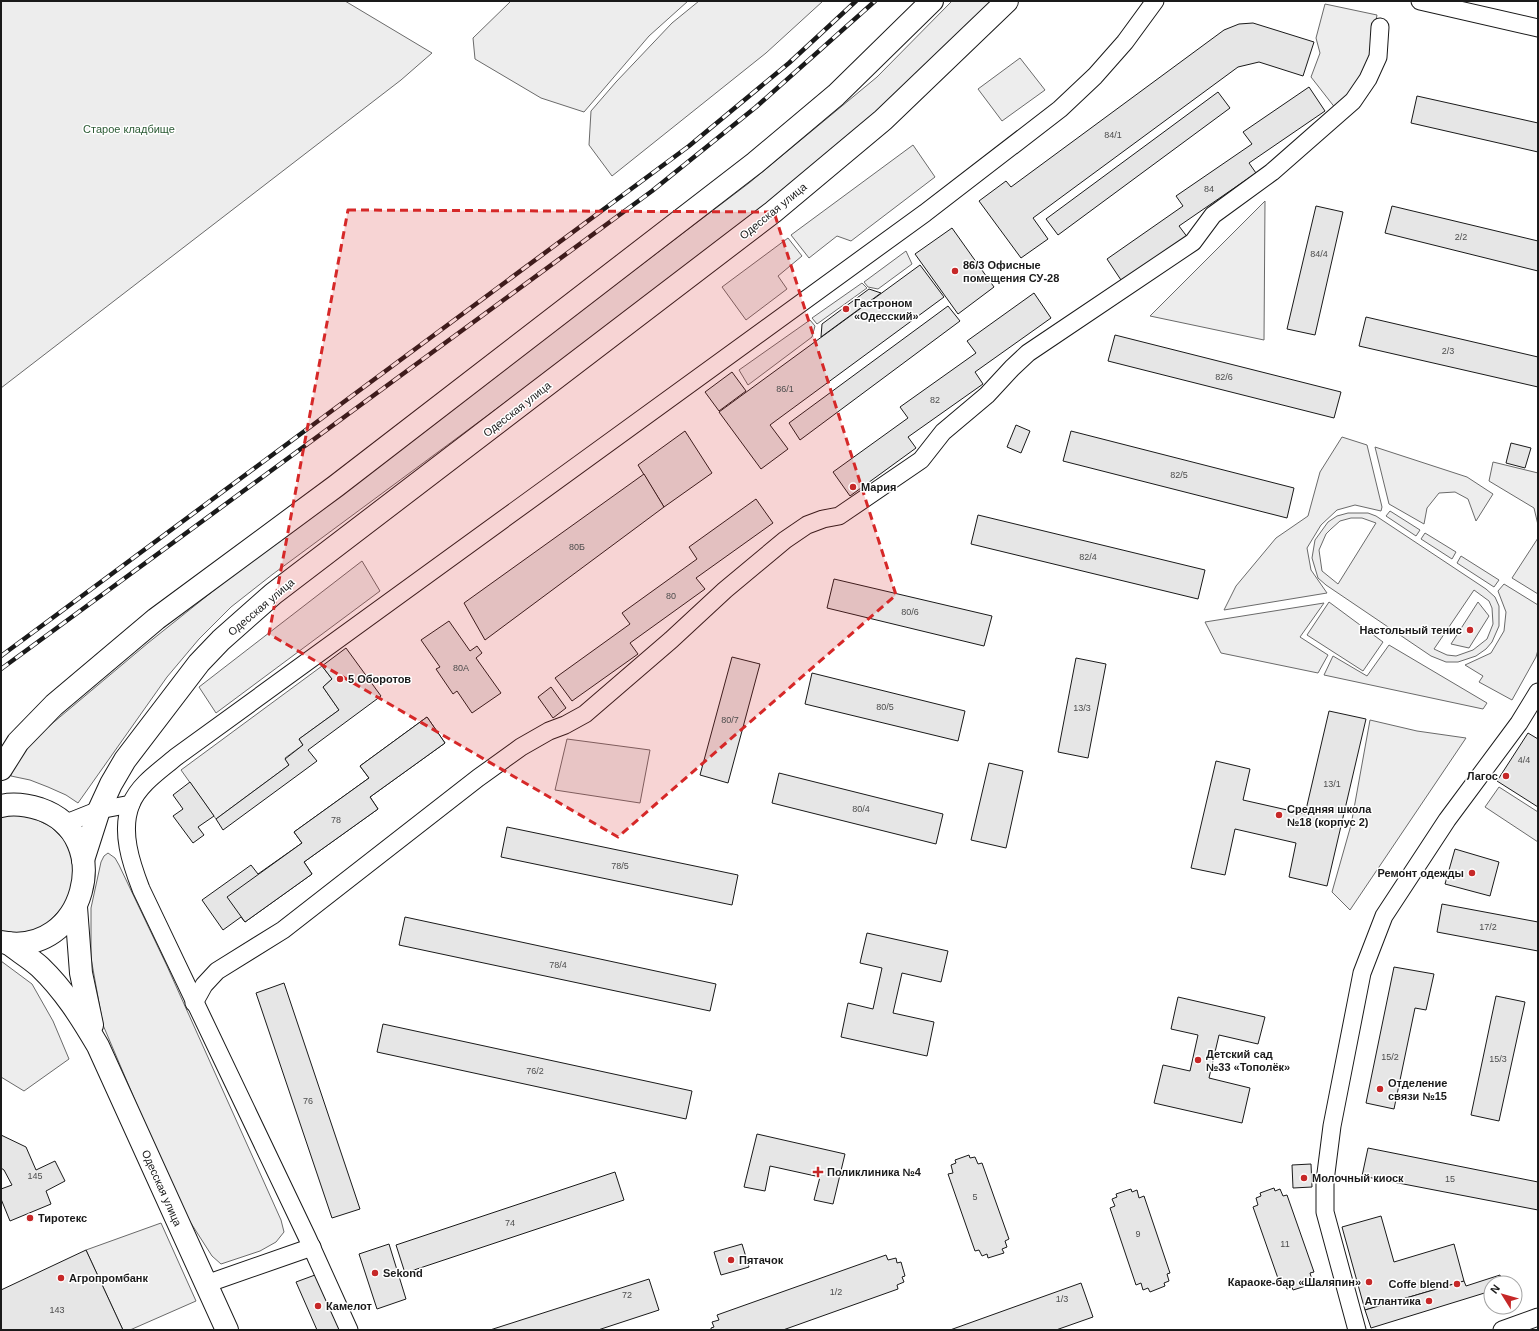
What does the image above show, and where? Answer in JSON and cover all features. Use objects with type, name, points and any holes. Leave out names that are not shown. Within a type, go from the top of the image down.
[{"type":"main road","points":[[1,769],[18,742],[54,705],[156,619],[342,481],[755,163],[836,95],[932,1]]},
{"type":"main road","name":"Одесская улица","points":[[83,860],[99,810],[110,784],[146,732],[200,663],[245,618],[273,594],[773,212],[883,120],[1007,1]]},
{"type":"main road","points":[[1,806],[28,805],[47,812],[64,824],[76,840],[83,860],[84,884],[76,907],[67,920],[50,934],[40,939],[24,943],[4,942]]},
{"type":"main road","points":[[76,907],[82,974],[98,1046]]},
{"type":"main road","points":[[4,942],[38,966],[55,983],[82,1018],[98,1046]]},
{"type":"main road","name":"Одесская улица","points":[[98,1046],[227,1330]]},
{"type":"street","points":[[349,1330],[312,1247],[140,889],[132,865],[127,838],[131,804],[150,779],[176,757],[918,218],[1060,109],[1095,76],[1125,42],[1156,1]]},
{"type":"street","points":[[1420,1],[1538,28]]},
{"type":"street","points":[[194,1003],[204,985],[217,972],[284,930],[478,778],[521,747],[549,731],[565,726],[585,714],[671,640],[725,590],[786,540],[807,525],[822,518],[839,516],[921,460],[943,432],[987,395],[1028,353],[1193,242],[1213,215],[1272,172],[1353,101],[1368,79],[1378,57],[1380,27]]},
{"type":"street","points":[[1357,1330],[1325,1212],[1325,1181],[1332,1126],[1362,973],[1384,916],[1447,820],[1519,723],[1538,692]]},
{"type":"street","points":[[64,824],[99,810],[131,804]]},
{"type":"street","points":[[206,1284],[312,1247]]},
{"type":"street","points":[[1502,1330],[1538,1317]]},
{"type":"highlighted area","points":[[348,210],[774,212],[896,595],[618,837],[269,634]]},
{"type":"shaded area","name":"Старое кладбище","points":[[1,1],[345,1],[432,53],[401,80],[1,388]]},
{"type":"shaded area","points":[[511,1],[688,1],[649,36],[584,112],[541,98],[475,59],[473,38]]},
{"type":"shaded area","points":[[699,1],[823,1],[766,53],[612,176],[589,145],[591,111],[616,82],[672,23]]},
{"type":"shaded area","points":[[952,1],[1000,1],[806,176],[668,282],[273,574],[231,607],[199,639],[167,677],[78,803],[66,795],[48,787],[30,780],[11,776],[11,769],[23,748],[148,643],[357,476],[549,335],[749,183],[877,77]]},
{"type":"shaded area","points":[[1325,4],[1377,15],[1367,67],[1350,97],[1336,109],[1311,77],[1320,53],[1316,38]]},
{"type":"shaded area","points":[[1020,58],[1045,90],[1002,121],[978,89]]},
{"type":"shaded area","points":[[913,145],[935,177],[851,241],[837,236],[809,258],[791,235]]},
{"type":"shaded area","points":[[1265,201],[1264,340],[1150,316]]},
{"type":"shaded area","points":[[788,238],[802,256],[778,276],[787,289],[746,320],[722,287]]},
{"type":"shaded area","points":[[906,251],[912,264],[878,289],[868,287],[864,282]]},
{"type":"shaded area","points":[[862,283],[867,288],[817,324],[812,318]]},
{"type":"shaded area","points":[[810,320],[815,326],[812,337],[748,385],[739,370]]},
{"type":"shaded area","points":[[1342,437],[1367,445],[1382,507],[1381,511],[1355,505],[1337,510],[1321,525],[1307,548],[1311,570],[1327,593],[1224,610],[1236,586],[1276,538],[1308,516],[1320,472]]},
{"type":"shaded area","points":[[1375,447],[1467,477],[1493,494],[1476,521],[1468,499],[1455,492],[1439,493],[1427,508],[1424,524],[1389,504]]},
{"type":"shaded area","points":[[1493,462],[1538,473],[1538,525],[1534,508],[1489,481]]},
{"type":"shaded area","points":[[1390,511],[1420,530],[1416,536],[1386,516]]},
{"type":"shaded area","points":[[1348,513],[1368,513],[1376,516],[1486,589],[1495,597],[1499,606],[1499,626],[1492,642],[1486,649],[1476,656],[1458,662],[1446,662],[1431,656],[1326,585],[1318,578],[1312,558],[1315,540],[1328,522],[1337,516]],"holes":[[[1351,518],[1362,518],[1376,523],[1338,584],[1322,571],[1319,550],[1326,534],[1340,521]],[[1474,590],[1489,601],[1492,608],[1493,624],[1487,639],[1473,650],[1456,656],[1447,655],[1434,649]]]},
{"type":"shaded area","points":[[1425,533],[1456,552],[1452,559],[1421,539]]},
{"type":"shaded area","points":[[1538,538],[1538,594],[1512,578]]},
{"type":"shaded area","points":[[1461,556],[1499,580],[1494,587],[1457,563]]},
{"type":"shaded area","points":[[362,561],[380,591],[216,713],[199,687]]},
{"type":"shaded area","points":[[1504,584],[1538,605],[1538,650],[1536,657],[1512,700],[1479,682],[1483,676],[1465,665],[1491,653],[1504,631],[1506,612],[1498,591]]},
{"type":"shaded area","points":[[1329,602],[1383,642],[1363,671],[1307,635]]},
{"type":"shaded area","name":"Настольный тенис","points":[[1478,602],[1489,616],[1469,648],[1451,644]]},
{"type":"shaded area","points":[[1324,603],[1300,637],[1328,655],[1318,673],[1221,653],[1205,622]]},
{"type":"shaded area","points":[[1389,645],[1487,703],[1483,709],[1324,675],[1333,656],[1367,676]]},
{"type":"shaded area","points":[[322,666],[332,679],[323,687],[339,710],[299,739],[303,745],[285,758],[289,765],[216,819],[181,770]]},
{"type":"shaded area","points":[[1370,720],[1417,731],[1466,738],[1350,910],[1332,892],[1351,825]]},
{"type":"shaded area","points":[[567,739],[650,750],[640,803],[555,790]]},
{"type":"shaded area","points":[[1499,787],[1538,812],[1538,842],[1485,807]]},
{"type":"shaded area","points":[[14,815],[34,818],[51,827],[65,841],[73,859],[75,879],[71,898],[44,927],[26,934],[1,933],[1,817]]},
{"type":"shaded area","points":[[108,853],[115,858],[119,865],[167,966],[281,1220],[284,1232],[276,1242],[260,1251],[221,1264],[212,1256],[180,1206],[103,1025],[91,958],[91,908],[101,862],[104,856]]},
{"type":"shaded area","points":[[1,961],[32,984],[53,1021],[69,1059],[24,1091],[1,1077]]},
{"type":"shaded area","points":[[161,1223],[196,1301],[130,1330],[123,1330],[86,1250]]},
{"type":"building","points":[[1253,23],[1314,42],[1303,76],[1259,62],[1238,67],[1033,218],[1048,239],[1021,258],[979,201],[1006,181],[1011,187],[1224,30],[1239,24]]},
{"type":"building","points":[[1309,87],[1325,111],[1249,163],[1256,173],[1179,226],[1188,238],[1123,283],[1107,259],[1183,206],[1176,196],[1252,144],[1243,132]]},
{"type":"building","points":[[1218,92],[1230,108],[1058,235],[1046,219]]},
{"type":"building","points":[[1417,96],[1538,123],[1538,152],[1411,123]]},
{"type":"building","points":[[1316,206],[1343,212],[1315,335],[1287,329]]},
{"type":"building","points":[[1392,206],[1538,241],[1538,271],[1385,233]]},
{"type":"building","name":"86/3 Офисные помещения СУ-28","points":[[952,228],[994,287],[958,314],[915,254]]},
{"type":"building","points":[[920,265],[944,297],[770,425],[788,449],[761,469],[719,412]]},
{"type":"building","points":[[869,289],[881,293],[821,337],[822,324]]},
{"type":"building","points":[[1034,293],[1051,318],[975,372],[983,384],[908,437],[916,448],[850,496],[833,472],[908,418],[900,407],[976,353],[967,341]]},
{"type":"building","points":[[948,306],[960,321],[800,440],[789,423]]},
{"type":"building","points":[[1366,317],[1538,357],[1538,387],[1359,346]]},
{"type":"building","points":[[1115,335],[1341,392],[1334,418],[1108,361]]},
{"type":"building","points":[[732,372],[746,391],[719,411],[705,392]]},
{"type":"building","points":[[1016,425],[1030,431],[1021,453],[1007,447]]},
{"type":"building","points":[[685,431],[712,473],[664,507],[638,465]]},
{"type":"building","points":[[1071,431],[1294,488],[1287,518],[1063,461]]},
{"type":"building","points":[[1511,443],[1531,448],[1525,468],[1506,463]]},
{"type":"building","points":[[644,474],[664,507],[485,640],[464,603]]},
{"type":"building","points":[[756,499],[773,523],[696,578],[705,589],[630,643],[638,654],[572,701],[555,678],[630,624],[622,613],[697,559],[689,547]]},
{"type":"building","points":[[978,515],[1205,570],[1198,599],[971,544]]},
{"type":"building","points":[[834,579],[992,616],[984,646],[827,608]]},
{"type":"building","points":[[449,621],[470,651],[477,646],[482,653],[476,658],[501,693],[472,713],[457,691],[453,694],[436,669],[440,667],[421,640]]},
{"type":"building","points":[[346,648],[381,696],[308,750],[317,761],[223,830],[216,819],[289,765],[285,759],[303,745],[299,739],[339,710],[323,687],[332,679],[322,666]]},
{"type":"building","points":[[732,657],[760,664],[728,783],[700,775]]},
{"type":"building","points":[[1076,658],[1106,664],[1088,758],[1058,752]]},
{"type":"building","points":[[812,673],[965,711],[958,741],[805,704]]},
{"type":"building","points":[[551,687],[566,708],[553,718],[538,697]]},
{"type":"building","points":[[1329,711],[1366,719],[1327,886],[1289,877],[1296,843],[1235,829],[1225,875],[1191,868],[1216,761],[1250,769],[1243,800],[1305,814]]},
{"type":"building","points":[[427,717],[445,743],[370,797],[378,809],[304,862],[312,874],[245,922],[241,917],[223,930],[202,900],[251,865],[258,874],[302,843],[294,832],[369,778],[360,766]]},
{"type":"building","points":[[427,717],[445,743],[370,797],[378,809],[304,862],[312,874],[245,922],[227,897],[302,843],[294,832],[369,778],[360,766]]},
{"type":"building","points":[[1528,733],[1538,739],[1538,807],[1497,781]]},
{"type":"building","points":[[989,763],[1023,771],[1006,848],[971,840]]},
{"type":"building","points":[[779,773],[943,814],[936,844],[772,803]]},
{"type":"building","points":[[190,782],[214,816],[198,827],[204,835],[193,843],[173,816],[183,809],[173,795]]},
{"type":"building","points":[[507,827],[738,875],[732,905],[501,857]]},
{"type":"building","name":"Ремонт одежды","points":[[1455,849],[1499,862],[1490,896],[1445,884]]},
{"type":"building","points":[[1442,904],[1538,922],[1538,951],[1437,932]]},
{"type":"building","points":[[405,917],[716,984],[710,1011],[399,945]]},
{"type":"building","points":[[867,933],[948,951],[941,982],[902,973],[893,1013],[934,1022],[927,1056],[841,1037],[848,1003],[873,1009],[882,968],[860,963]]},
{"type":"building","points":[[1394,967],[1434,974],[1426,1010],[1415,1008],[1394,1109],[1366,1103]]},
{"type":"building","points":[[284,983],[360,1209],[332,1218],[256,993]]},
{"type":"building","points":[[1496,996],[1525,1002],[1499,1121],[1471,1115]]},
{"type":"building","points":[[1178,997],[1265,1017],[1258,1044],[1219,1035],[1209,1078],[1250,1088],[1242,1123],[1154,1103],[1163,1065],[1190,1071],[1198,1035],[1171,1029]]},
{"type":"building","points":[[383,1024],[692,1091],[686,1119],[377,1052]]},
{"type":"building","name":"Поликлиника №4","points":[[757,1134],[845,1154],[833,1204],[814,1200],[820,1177],[770,1166],[765,1191],[744,1187]]},
{"type":"building","points":[[1,1135],[26,1147],[36,1170],[55,1161],[65,1181],[46,1191],[51,1204],[10,1221],[1,1199],[1,1189],[12,1185],[4,1170],[1,1168]]},
{"type":"building","points":[[1368,1148],[1538,1182],[1538,1210],[1362,1176]]},
{"type":"building","points":[[969,1155],[970,1158],[975,1157],[978,1164],[982,1163],[1009,1239],[1005,1241],[1007,1247],[1002,1249],[1004,1253],[988,1258],[987,1254],[982,1256],[979,1250],[975,1251],[948,1174],[953,1173],[951,1165],[956,1163],[955,1160]]},
{"type":"building","points":[[1311,1164],[1312,1187],[1293,1188],[1292,1165]]},
{"type":"building","points":[[615,1172],[624,1200],[405,1273],[396,1245]]},
{"type":"building","points":[[1274,1188],[1275,1191],[1280,1189],[1283,1196],[1287,1195],[1314,1272],[1310,1273],[1312,1280],[1307,1281],[1309,1285],[1293,1290],[1292,1287],[1287,1289],[1284,1282],[1280,1284],[1253,1207],[1258,1205],[1256,1198],[1261,1196],[1260,1193]]},
{"type":"building","points":[[1131,1189],[1132,1192],[1137,1190],[1139,1198],[1144,1196],[1170,1273],[1167,1274],[1169,1281],[1164,1283],[1165,1286],[1150,1292],[1148,1288],[1143,1290],[1141,1283],[1136,1285],[1110,1208],[1115,1206],[1112,1199],[1117,1197],[1116,1194]]},
{"type":"building","points":[[1381,1216],[1394,1262],[1454,1244],[1464,1281],[1365,1310],[1342,1227]]},
{"type":"building","points":[[389,1244],[406,1299],[377,1309],[359,1254]]},
{"type":"building","name":"Пятачок","points":[[742,1244],[749,1267],[721,1275],[714,1252]]},
{"type":"building","points":[[86,1250],[123,1330],[1,1330],[1,1290]]},
{"type":"building","points":[[886,1255],[888,1260],[896,1258],[897,1263],[901,1262],[905,1276],[902,1277],[904,1282],[897,1285],[898,1289],[783,1330],[711,1330],[711,1328],[714,1327],[712,1322],[719,1320],[717,1315]]},
{"type":"building","name":"Камелот","points":[[315,1275],[340,1330],[317,1330],[296,1282]]},
{"type":"building","points":[[649,1279],[659,1310],[598,1330],[490,1330]]},
{"type":"building","name":"Атлантика","points":[[1483,1280],[1483,1293],[1371,1328],[1365,1310],[1464,1281],[1466,1286]]},
{"type":"building","points":[[1081,1283],[1093,1317],[1056,1330],[950,1330]]},
{"type":"railway","points":[[1,656],[689,146],[789,63],[856,1]]},
{"type":"railway","points":[[1,669],[652,191],[756,107],[875,1]]},
{"type":"place","name":"86/3 Офисные помещения СУ-28","points":[[955,271]]},
{"type":"place","name":"Гастроном «Одесский»","points":[[846,309]]},
{"type":"place","name":"Мария","points":[[853,487]]},
{"type":"place","name":"Настольный тенис","points":[[1470,630]]},
{"type":"place","name":"5 Оборотов","points":[[340,679]]},
{"type":"place","name":"Лагос","points":[[1506,776]]},
{"type":"place","name":"Средняя школа №18 (корпус 2)","points":[[1279,815]]},
{"type":"place","name":"Ремонт одежды","points":[[1472,873]]},
{"type":"place","name":"Детский сад №33 «Тополёк»","points":[[1198,1060]]},
{"type":"place","name":"Отделение связи №15","points":[[1380,1089]]},
{"type":"place","name":"Поликлиника №4","points":[[818,1172]]},
{"type":"place","name":"Молочный киоск","points":[[1304,1178]]},
{"type":"place","name":"Тиротекс","points":[[30,1218]]},
{"type":"place","name":"Пятачок","points":[[731,1260]]},
{"type":"place","name":"Sekond","points":[[375,1273]]},
{"type":"place","name":"Агропромбанк","points":[[61,1278]]},
{"type":"place","name":"Караоке-бар «Шаляпин»","points":[[1369,1282]]},
{"type":"place","name":"Coffe blend","points":[[1457,1284]]},
{"type":"place","name":"Атлантика","points":[[1429,1301]]},
{"type":"place","name":"Камелот","points":[[318,1306]]}]
